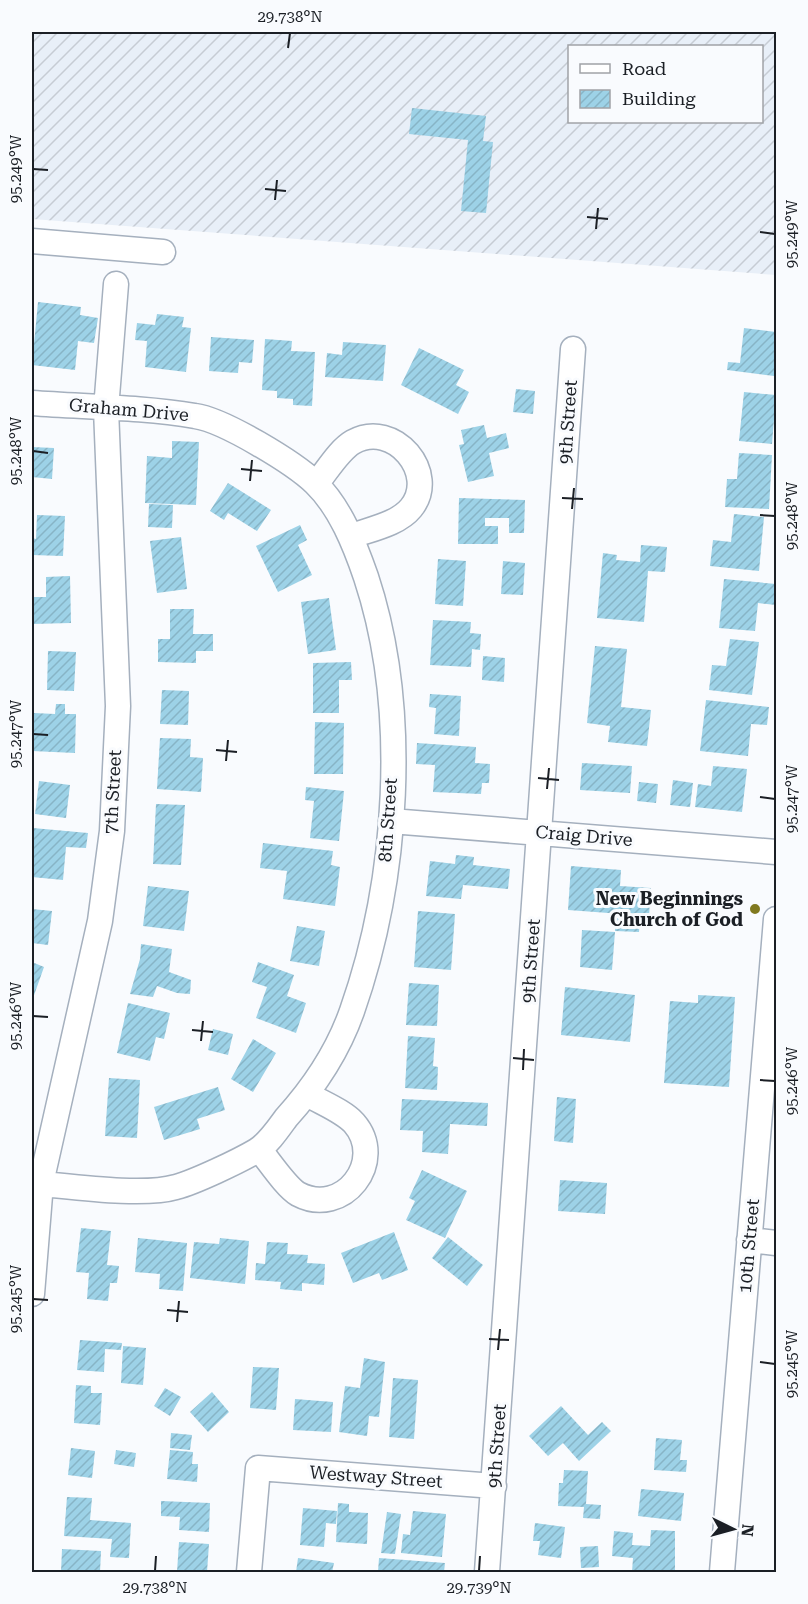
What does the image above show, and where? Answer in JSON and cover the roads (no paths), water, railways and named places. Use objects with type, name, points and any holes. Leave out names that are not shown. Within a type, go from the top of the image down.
[{"type":"street","points":[[32,240],[163,252]]},
{"type":"street","name":"7th Street","points":[[32,1294],[36,1183],[100,921],[112,831],[117,683],[116,627],[109,532],[106,409],[116,284]]},
{"type":"street","name":"9th Street","points":[[487,1572],[573,349]]},
{"type":"street","name":"Graham Drive","points":[[32,403],[198,416],[251,438],[316,484]]},
{"type":"street","points":[[316,484],[351,443],[367,436],[385,436],[399,444],[411,457],[418,473],[418,492],[412,507],[399,518],[352,536]]},
{"type":"street","name":"8th Street","points":[[259,1149],[308,1094],[334,1050],[351,1014],[382,892],[391,821],[392,734],[388,670],[374,600],[352,536],[316,484]]},
{"type":"street","name":"Craig Drive","points":[[391,821],[777,852]]},
{"type":"street","name":"10th Street","points":[[722,1572],[777,919]]},
{"type":"street","points":[[36,1183],[129,1190],[175,1188],[259,1149],[297,1193],[312,1199],[331,1199],[349,1190],[361,1176],[366,1159],[363,1137],[353,1122],[308,1094]]},
{"type":"street","points":[[750,1240],[777,1243]]},
{"type":"street","name":"Westway Street","points":[[249,1572],[258,1468],[494,1486]]},
{"type":"place","name":"New Beginnings Church of God","points":[[755,909]]}]
